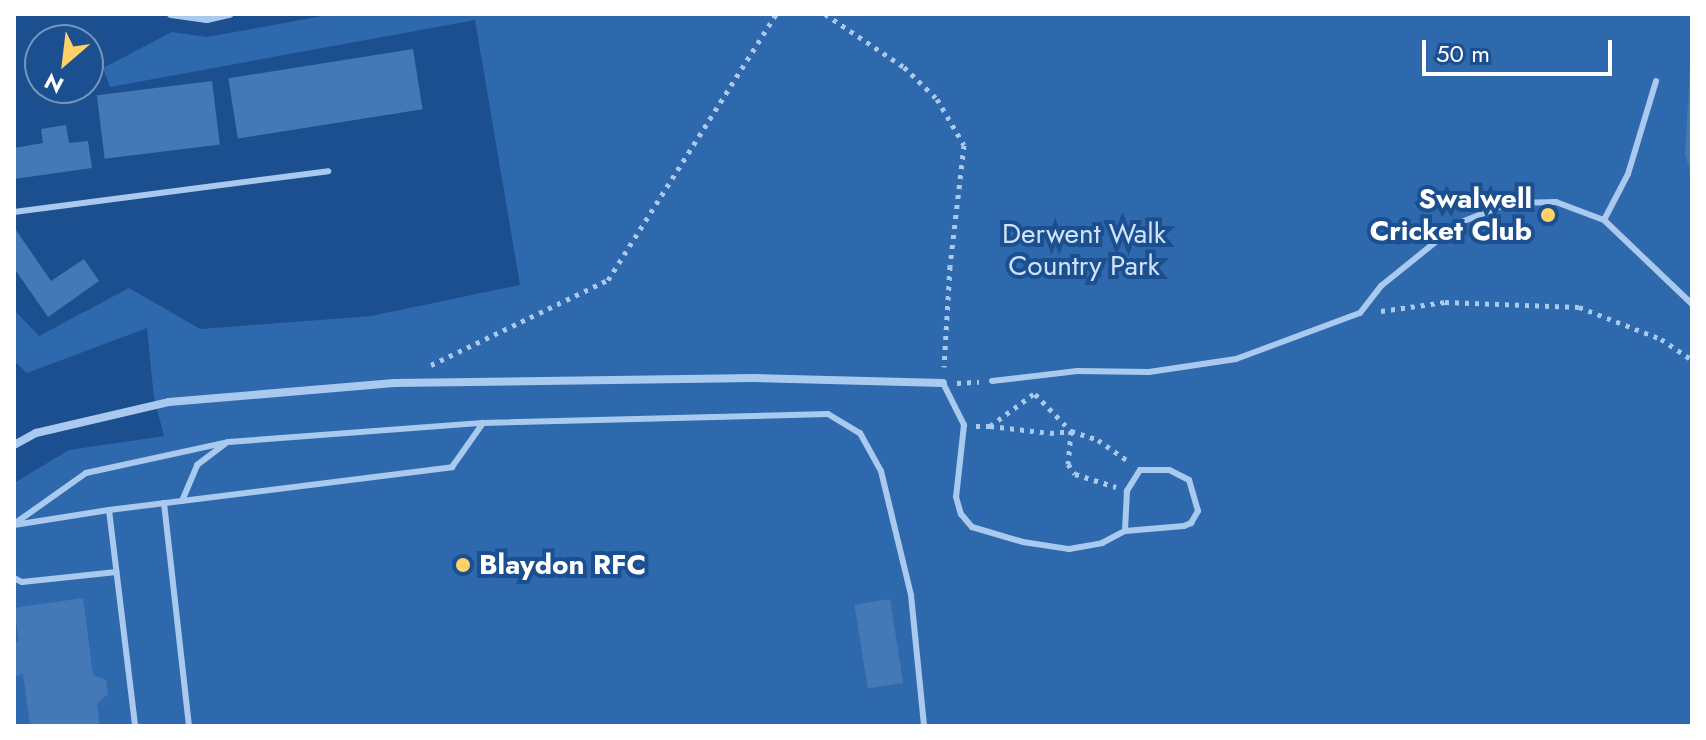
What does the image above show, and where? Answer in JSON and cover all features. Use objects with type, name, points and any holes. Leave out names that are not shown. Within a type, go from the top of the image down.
[{"type":"street","points":[[171,14],[229,14]]},
{"type":"street","points":[[14,445],[36,433],[169,402],[394,383],[754,378],[943,383]]},
{"type":"lane","points":[[1604,220],[1628,174],[1656,81]]},
{"type":"lane","points":[[14,212],[328,171]]},
{"type":"lane","points":[[992,381],[1077,371],[1149,372],[1236,359],[1360,313],[1381,286],[1459,223],[1509,203],[1556,202],[1604,220],[1692,304]]},
{"type":"lane","points":[[943,383],[964,425],[956,497],[961,514],[972,527],[1023,542],[1069,549],[1102,543],[1125,531],[1184,526],[1191,523],[1198,511],[1189,480],[1180,474],[1155,468],[1140,470],[1127,491],[1125,531]]},
{"type":"lane","points":[[14,524],[86,473],[228,442],[483,423],[828,414],[860,433],[881,471],[911,595],[924,726]]},
{"type":"lane","points":[[14,524],[452,467],[483,423]]},
{"type":"lane","points":[[182,501],[197,465],[228,442]]},
{"type":"lane","points":[[164,503],[189,726]]},
{"type":"lane","points":[[109,510],[135,726]]},
{"type":"lane","points":[[14,578],[22,582],[116,572]]},
{"type":"path","points":[[422,369],[608,280],[776,14]]},
{"type":"path","points":[[825,14],[904,67],[937,99],[964,145],[950,266],[943,383],[992,381]]},
{"type":"path","points":[[1360,313],[1445,302],[1579,307],[1661,339],[1692,360]]},
{"type":"path","points":[[1025,379],[1035,394],[1071,431],[1068,464],[1075,474],[1127,491]]},
{"type":"path","points":[[990,426],[1035,394]]},
{"type":"path","points":[[964,425],[1050,433],[1071,431],[1098,440],[1140,470]]},
{"type":"green space","name":"Derwent Walk Country Park","points":[[334,14],[1692,14],[1692,726],[14,726],[14,483],[69,450],[164,436],[154,398],[147,328],[27,373],[14,361],[14,310],[39,336],[129,288],[200,329],[371,316],[520,285],[475,20],[110,87],[104,67],[172,32],[207,37]]},
{"type":"building","points":[[413,49],[423,109],[238,139],[228,78]]},
{"type":"building","points":[[1692,67],[1691,174],[1685,154]]},
{"type":"building","points":[[212,81],[220,145],[105,159],[98,104],[104,104],[104,94]]},
{"type":"building","points":[[66,125],[69,143],[88,141],[92,168],[14,179],[14,148],[43,143],[41,129]]},
{"type":"building","points":[[14,227],[51,281],[84,259],[99,281],[48,317],[14,268]]},
{"type":"building","points":[[83,598],[93,675],[106,680],[108,694],[97,704],[100,726],[30,726],[23,674],[15,676],[14,643],[19,641],[14,608]]},
{"type":"building","points":[[890,599],[903,683],[868,689],[854,605]]},
{"type":"place","name":"Swalwell Cricket Club","points":[[1548,215]]},
{"type":"place","name":"Blaydon RFC","points":[[463,565]]}]
